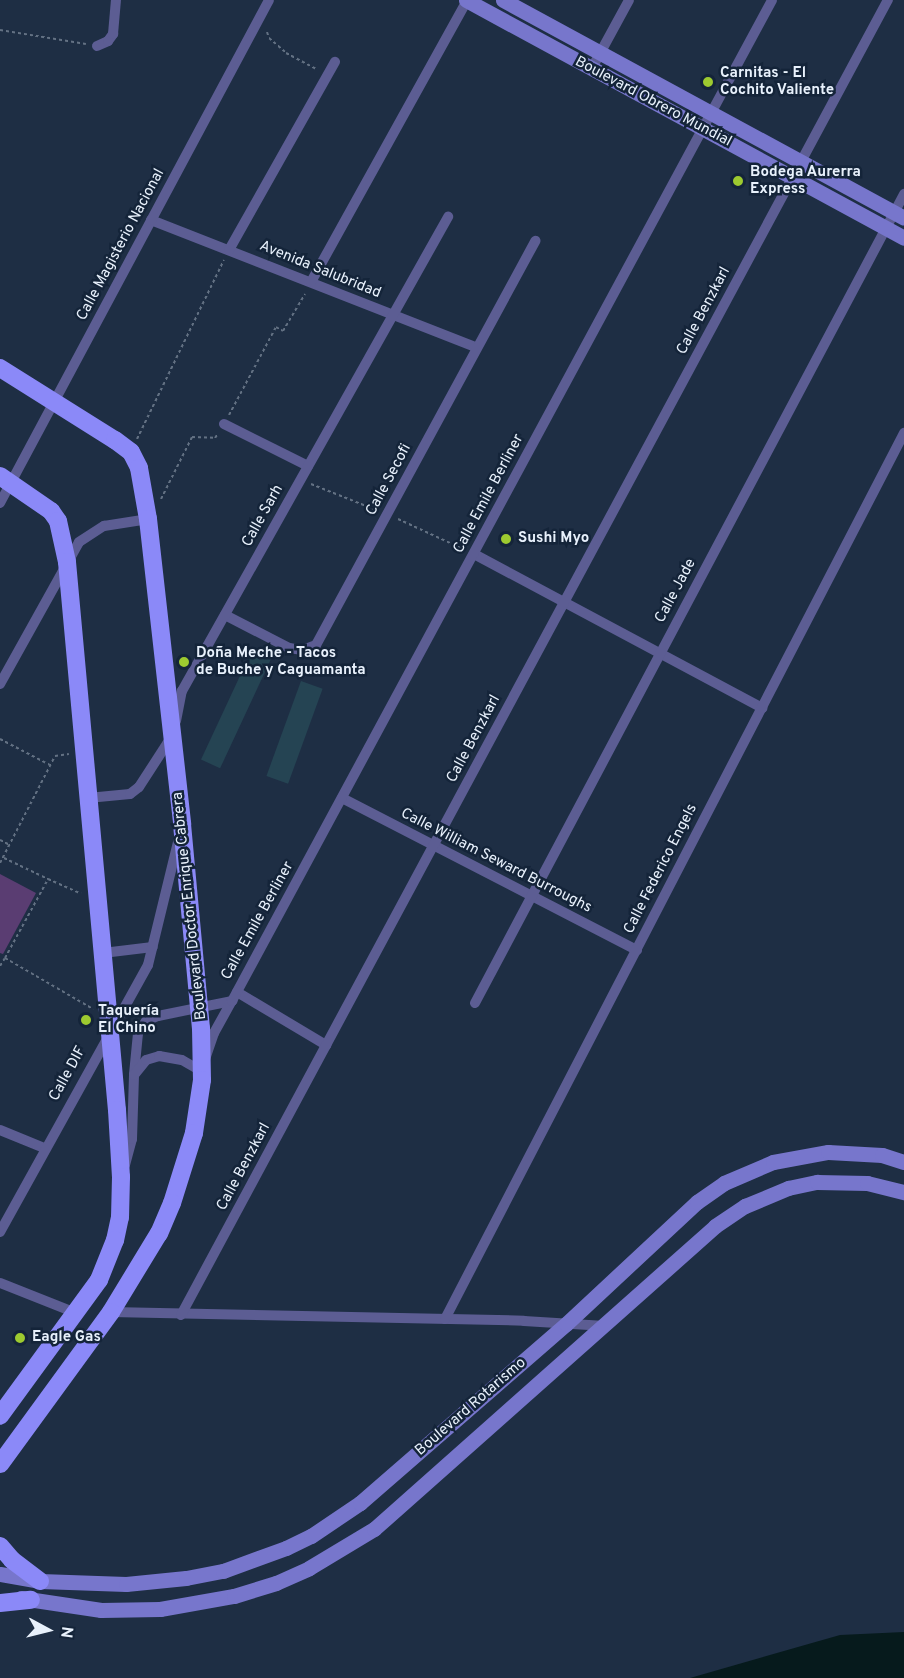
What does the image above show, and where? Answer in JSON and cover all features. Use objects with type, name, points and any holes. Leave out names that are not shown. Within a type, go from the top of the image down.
[{"type":"main road","points":[[0,368],[55,401],[131,452]]},
{"type":"main road","name":"Boulevard Doctor Enrique Cabrera","points":[[0,1464],[111,1312],[144,1261],[172,1203],[194,1133],[201,1071],[200,1008],[148,519],[139,468],[131,452]]},
{"type":"main road","points":[[0,1416],[99,1280],[115,1239],[120,1217],[121,1177],[67,562],[58,521],[45,505],[5,479]]},
{"type":"main road","points":[[0,1546],[12,1560],[40,1581]]},
{"type":"main road","points":[[0,1603],[31,1600]]},
{"type":"street","points":[[98,46],[108,41],[113,34],[116,0]]},
{"type":"street","name":"Calle Magisterio Nacional","points":[[0,503],[5,479],[55,401],[269,0]]},
{"type":"street","points":[[311,282],[467,0]]},
{"type":"street","name":"Boulevard Obrero Mundial","points":[[467,0],[904,238]]},
{"type":"street","name":"Boulevard Obrero Mundial","points":[[503,0],[899,215]]},
{"type":"street","points":[[592,68],[629,0]]},
{"type":"street","name":"Calle Emile Berliner","points":[[201,1071],[214,1033],[772,0]]},
{"type":"street","points":[[801,162],[888,0]]},
{"type":"street","points":[[229,250],[335,62]]},
{"type":"street","name":"Calle Benzkarl","points":[[181,1315],[801,162]]},
{"type":"street","name":"Calle Jade","points":[[475,1003],[886,228],[899,215],[904,194]]},
{"type":"street","name":"Calle Sarh","points":[[88,798],[130,794],[140,787],[172,736],[182,691],[448,216]]},
{"type":"street","name":"Avenida Salubridad","points":[[152,220],[477,348]]},
{"type":"street","name":"Calle Secofi","points":[[225,615],[289,648],[303,650],[316,645],[535,241]]},
{"type":"street","points":[[224,424],[308,466]]},
{"type":"street","name":"Calle Federico Engels","points":[[446,1319],[904,433]]},
{"type":"street","points":[[0,684],[79,542],[104,526],[148,519]]},
{"type":"street","points":[[474,554],[762,708]]},
{"type":"street","name":"Calle William Seward Burroughs","points":[[342,798],[636,950]]},
{"type":"street","name":"Calle DIF","points":[[0,1232],[109,1023],[147,965],[182,824]]},
{"type":"street","points":[[103,953],[153,947]]},
{"type":"street","points":[[121,1177],[132,1139],[137,1040],[147,1021],[158,1016],[200,1008],[234,996],[326,1045]]},
{"type":"street","points":[[134,1075],[146,1060],[159,1056],[182,1060],[201,1071]]},
{"type":"street","points":[[0,1130],[44,1148]]},
{"type":"street","name":"Boulevard Rotarismo","points":[[0,1574],[40,1581],[126,1584],[186,1578],[223,1571],[286,1548],[311,1536],[360,1503],[566,1324],[697,1202],[724,1183],[750,1170],[799,1156],[828,1152],[882,1155],[904,1162]]},
{"type":"street","name":"Boulevard Rotarismo","points":[[0,1594],[101,1610],[160,1609],[234,1596],[276,1583],[309,1568],[374,1529],[715,1226],[765,1196],[817,1182],[867,1183],[904,1192]]},
{"type":"street","points":[[0,1283],[76,1313]]},
{"type":"street","points":[[111,1312],[446,1319],[605,1326]]},
{"type":"street","points":[[503,1378],[535,1388]]},
{"type":"path","points":[[261,15],[269,38],[286,53],[328,75]]},
{"type":"path","points":[[0,30],[98,46]]},
{"type":"path","points":[[131,452],[229,250]]},
{"type":"path","points":[[148,519],[192,437],[215,438],[276,327],[283,331],[311,282]]},
{"type":"path","points":[[0,739],[50,765]]},
{"type":"path","points":[[0,863],[55,756],[84,753]]},
{"type":"path","points":[[0,840],[10,845]]},
{"type":"path","points":[[3,858],[98,902]]},
{"type":"path","points":[[0,966],[48,879]]},
{"type":"path","points":[[5,958],[109,1023]]},
{"type":"shaded area","points":[[0,874],[36,893],[3,954],[0,953]]},
{"type":"shaded area","points":[[904,1632],[904,1678],[690,1678],[840,1635]]},
{"type":"building","points":[[253,648],[272,657],[220,768],[201,759]]},
{"type":"building","points":[[301,681],[323,689],[288,784],[266,776]]},
{"type":"place","name":"Carnitas - El Cochito Valiente","points":[[708,82]]},
{"type":"place","name":"Bodega Aurerra Express","points":[[738,181]]},
{"type":"place","name":"Sushi Myo","points":[[506,539]]},
{"type":"place","name":"Doña Meche - Tacos de Buche y Caguamanta","points":[[184,662]]},
{"type":"place","name":"Taquería El Chino","points":[[86,1020]]},
{"type":"place","name":"Eagle Gas","points":[[20,1338]]}]
